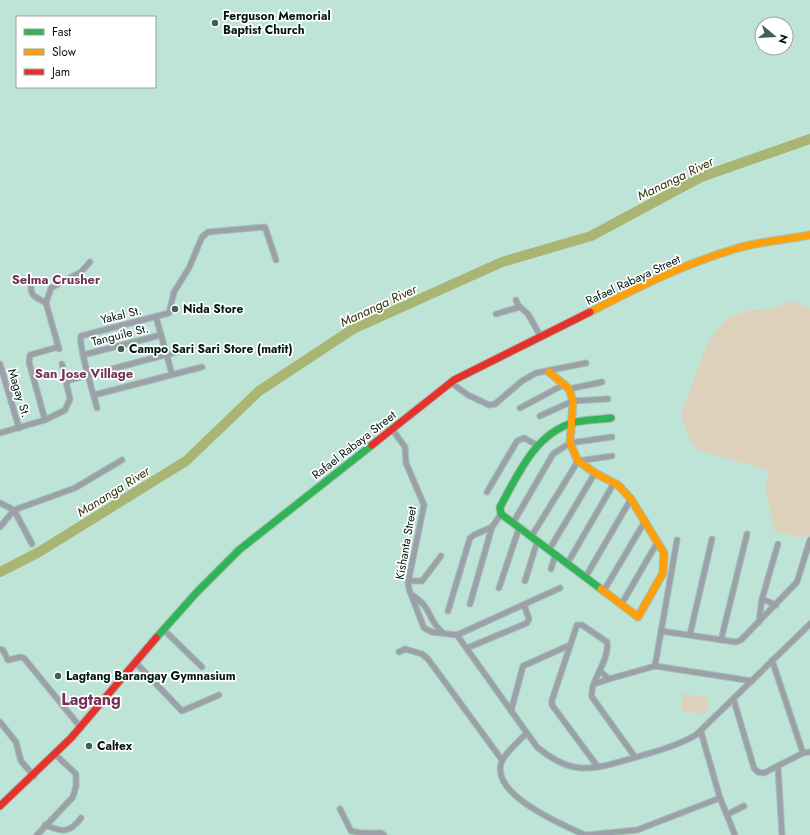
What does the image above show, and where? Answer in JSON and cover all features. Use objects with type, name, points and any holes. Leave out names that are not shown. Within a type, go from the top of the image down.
[{"type":"main road","name":"Rafael Rabaya Street","points":[[0,806],[56,755],[81,728],[196,592],[239,550],[450,382],[487,361],[541,337],[650,282],[706,259],[768,241],[810,236]]},
{"type":"main road","points":[[548,372],[567,387],[573,401],[572,424],[570,442],[578,461],[595,473],[614,483],[631,499],[664,553],[663,573],[640,616],[636,617],[501,514],[500,507],[537,445],[553,432],[572,424],[611,418]]},
{"type":"street","name":"Yakal St.","points":[[83,354],[80,339],[84,334],[170,313],[174,292],[189,268],[202,237],[208,232],[265,227],[276,260]]},
{"type":"street","points":[[45,420],[29,362],[30,355],[58,348],[46,303],[51,288],[81,272],[90,262]]},
{"type":"street","points":[[31,284],[30,292],[33,296],[46,303]]},
{"type":"street","points":[[516,300],[520,307],[528,314],[541,337]]},
{"type":"street","points":[[496,314],[520,307]]},
{"type":"street","points":[[156,316],[172,374]]},
{"type":"street","name":"Tanguile St.","points":[[83,354],[161,335]]},
{"type":"street","points":[[66,381],[184,350]]},
{"type":"street","points":[[83,354],[97,408]]},
{"type":"street","points":[[450,382],[468,395],[489,405],[495,404],[522,381],[536,374],[586,363]]},
{"type":"street","name":"Magay St.","points":[[0,364],[19,428]]},
{"type":"street","points":[[0,433],[60,414],[67,406],[70,399],[62,364]]},
{"type":"street","points":[[94,395],[202,367]]},
{"type":"street","points":[[520,408],[567,387],[602,382]]},
{"type":"street","points":[[540,416],[573,401],[608,398]]},
{"type":"street","name":"Kishanta Street","points":[[392,429],[404,447],[406,463],[424,505],[409,581],[409,589],[424,628],[432,632],[443,633]]},
{"type":"street","points":[[499,588],[516,525],[553,454],[570,442],[612,437]]},
{"type":"street","points":[[487,492],[517,441],[524,438],[537,445]]},
{"type":"street","points":[[531,537],[578,461],[612,456]]},
{"type":"street","points":[[0,527],[14,510],[75,488],[122,460]]},
{"type":"street","points":[[549,550],[595,473]]},
{"type":"street","points":[[567,564],[614,483]]},
{"type":"street","points":[[585,578],[631,499]]},
{"type":"street","points":[[0,503],[14,510],[32,544]]},
{"type":"street","points":[[470,604],[492,527],[501,514]]},
{"type":"street","points":[[603,592],[645,521]]},
{"type":"street","points":[[448,611],[470,538],[474,534],[492,527]]},
{"type":"street","points":[[721,640],[747,534]]},
{"type":"street","points":[[690,634],[712,539]]},
{"type":"street","points":[[655,666],[677,540]]},
{"type":"street","points":[[661,631],[690,634],[736,642],[741,640],[798,582],[810,540]]},
{"type":"street","points":[[524,581],[537,542]]},
{"type":"street","points":[[621,605],[657,543]]},
{"type":"street","points":[[759,622],[762,599],[778,544]]},
{"type":"street","points":[[409,581],[422,581],[442,556]]},
{"type":"street","points":[[551,569],[555,556]]},
{"type":"street","points":[[443,633],[458,635],[560,588]]},
{"type":"street","name":"Kishanta Street","points":[[411,594],[422,601],[429,611],[434,624],[443,633]]},
{"type":"street","points":[[762,599],[776,605]]},
{"type":"street","points":[[467,648],[527,623],[529,620],[524,605]]},
{"type":"street","points":[[419,615],[429,611]]},
{"type":"street","points":[[458,635],[537,747],[547,756],[563,764],[580,768],[598,767],[679,745],[701,732],[734,701],[772,660],[810,624]]},
{"type":"street","points":[[598,767],[552,705],[552,700],[577,625],[582,625],[604,640],[608,648],[594,684],[592,697],[635,757]]},
{"type":"street","points":[[164,630],[202,667]]},
{"type":"street","points":[[511,711],[521,666],[570,646]]},
{"type":"street","points":[[0,649],[8,660],[21,657],[24,658],[81,728]]},
{"type":"street","points":[[399,652],[405,649],[422,654],[428,659],[502,760]]},
{"type":"street","points":[[772,660],[803,753]]},
{"type":"street","points":[[136,663],[182,711],[219,695]]},
{"type":"street","points":[[594,684],[655,666],[752,681]]},
{"type":"street","points":[[600,671],[609,679]]},
{"type":"street","points":[[734,701],[754,768],[758,772],[764,773],[803,753],[810,752]]},
{"type":"street","points":[[0,722],[16,742],[21,761],[34,776]]},
{"type":"street","points":[[701,732],[720,798],[728,814],[735,835]]},
{"type":"street","points":[[527,733],[502,760],[501,772],[506,784],[527,806],[586,835],[637,830],[720,798]]},
{"type":"street","points":[[37,835],[73,797],[76,786],[76,774],[56,755]]},
{"type":"street","points":[[778,767],[782,835]]},
{"type":"street","points":[[728,814],[744,806]]},
{"type":"street","points":[[340,809],[351,831],[356,833],[381,833],[384,835]]},
{"type":"street","points":[[45,825],[59,831],[68,830],[74,828],[81,818]]},
{"type":"shaded area","points":[[792,301],[810,309],[810,536],[796,537],[774,531],[765,484],[769,471],[696,449],[688,437],[681,414],[706,347],[715,332],[727,318],[747,311],[775,308]]},
{"type":"shaded area","points":[[683,694],[709,697],[706,714],[681,711]]},
{"type":"waterway","name":"Mananga River","points":[[0,572],[39,552],[186,461],[259,391],[353,329],[502,262],[591,236],[701,177],[810,139]]},
{"type":"traffic: fast","points":[[601,589],[501,514],[500,507],[528,458],[537,446],[547,437],[572,423],[611,418]]},
{"type":"traffic: fast","points":[[156,638],[197,592],[239,550],[372,445]]},
{"type":"traffic: slow","points":[[590,312],[662,276],[719,254],[756,244],[810,235]]},
{"type":"traffic: slow","points":[[549,372],[569,389],[573,401],[570,443],[578,461],[595,473],[618,485],[631,499],[664,553],[663,573],[638,617],[601,589]]},
{"type":"traffic: jam","points":[[372,445],[454,380],[590,312]]},
{"type":"traffic: jam","points":[[0,806],[71,738],[156,638]]},
{"type":"place","name":"Ferguson Memorial Baptist Church","points":[[215,23]]},
{"type":"place","name":"Nida Store","points":[[175,309]]},
{"type":"place","name":"Campo Sari Sari Store (matit)","points":[[121,349]]},
{"type":"place","name":"Lagtang Barangay Gymnasium","points":[[58,676]]},
{"type":"place","name":"Caltex","points":[[89,746]]},
{"type":"district","name":"Selma Crusher","points":[[56,279]]},
{"type":"district","name":"San Jose Village","points":[[84,373]]},
{"type":"district","name":"Lagtang","points":[[91,699]]}]
